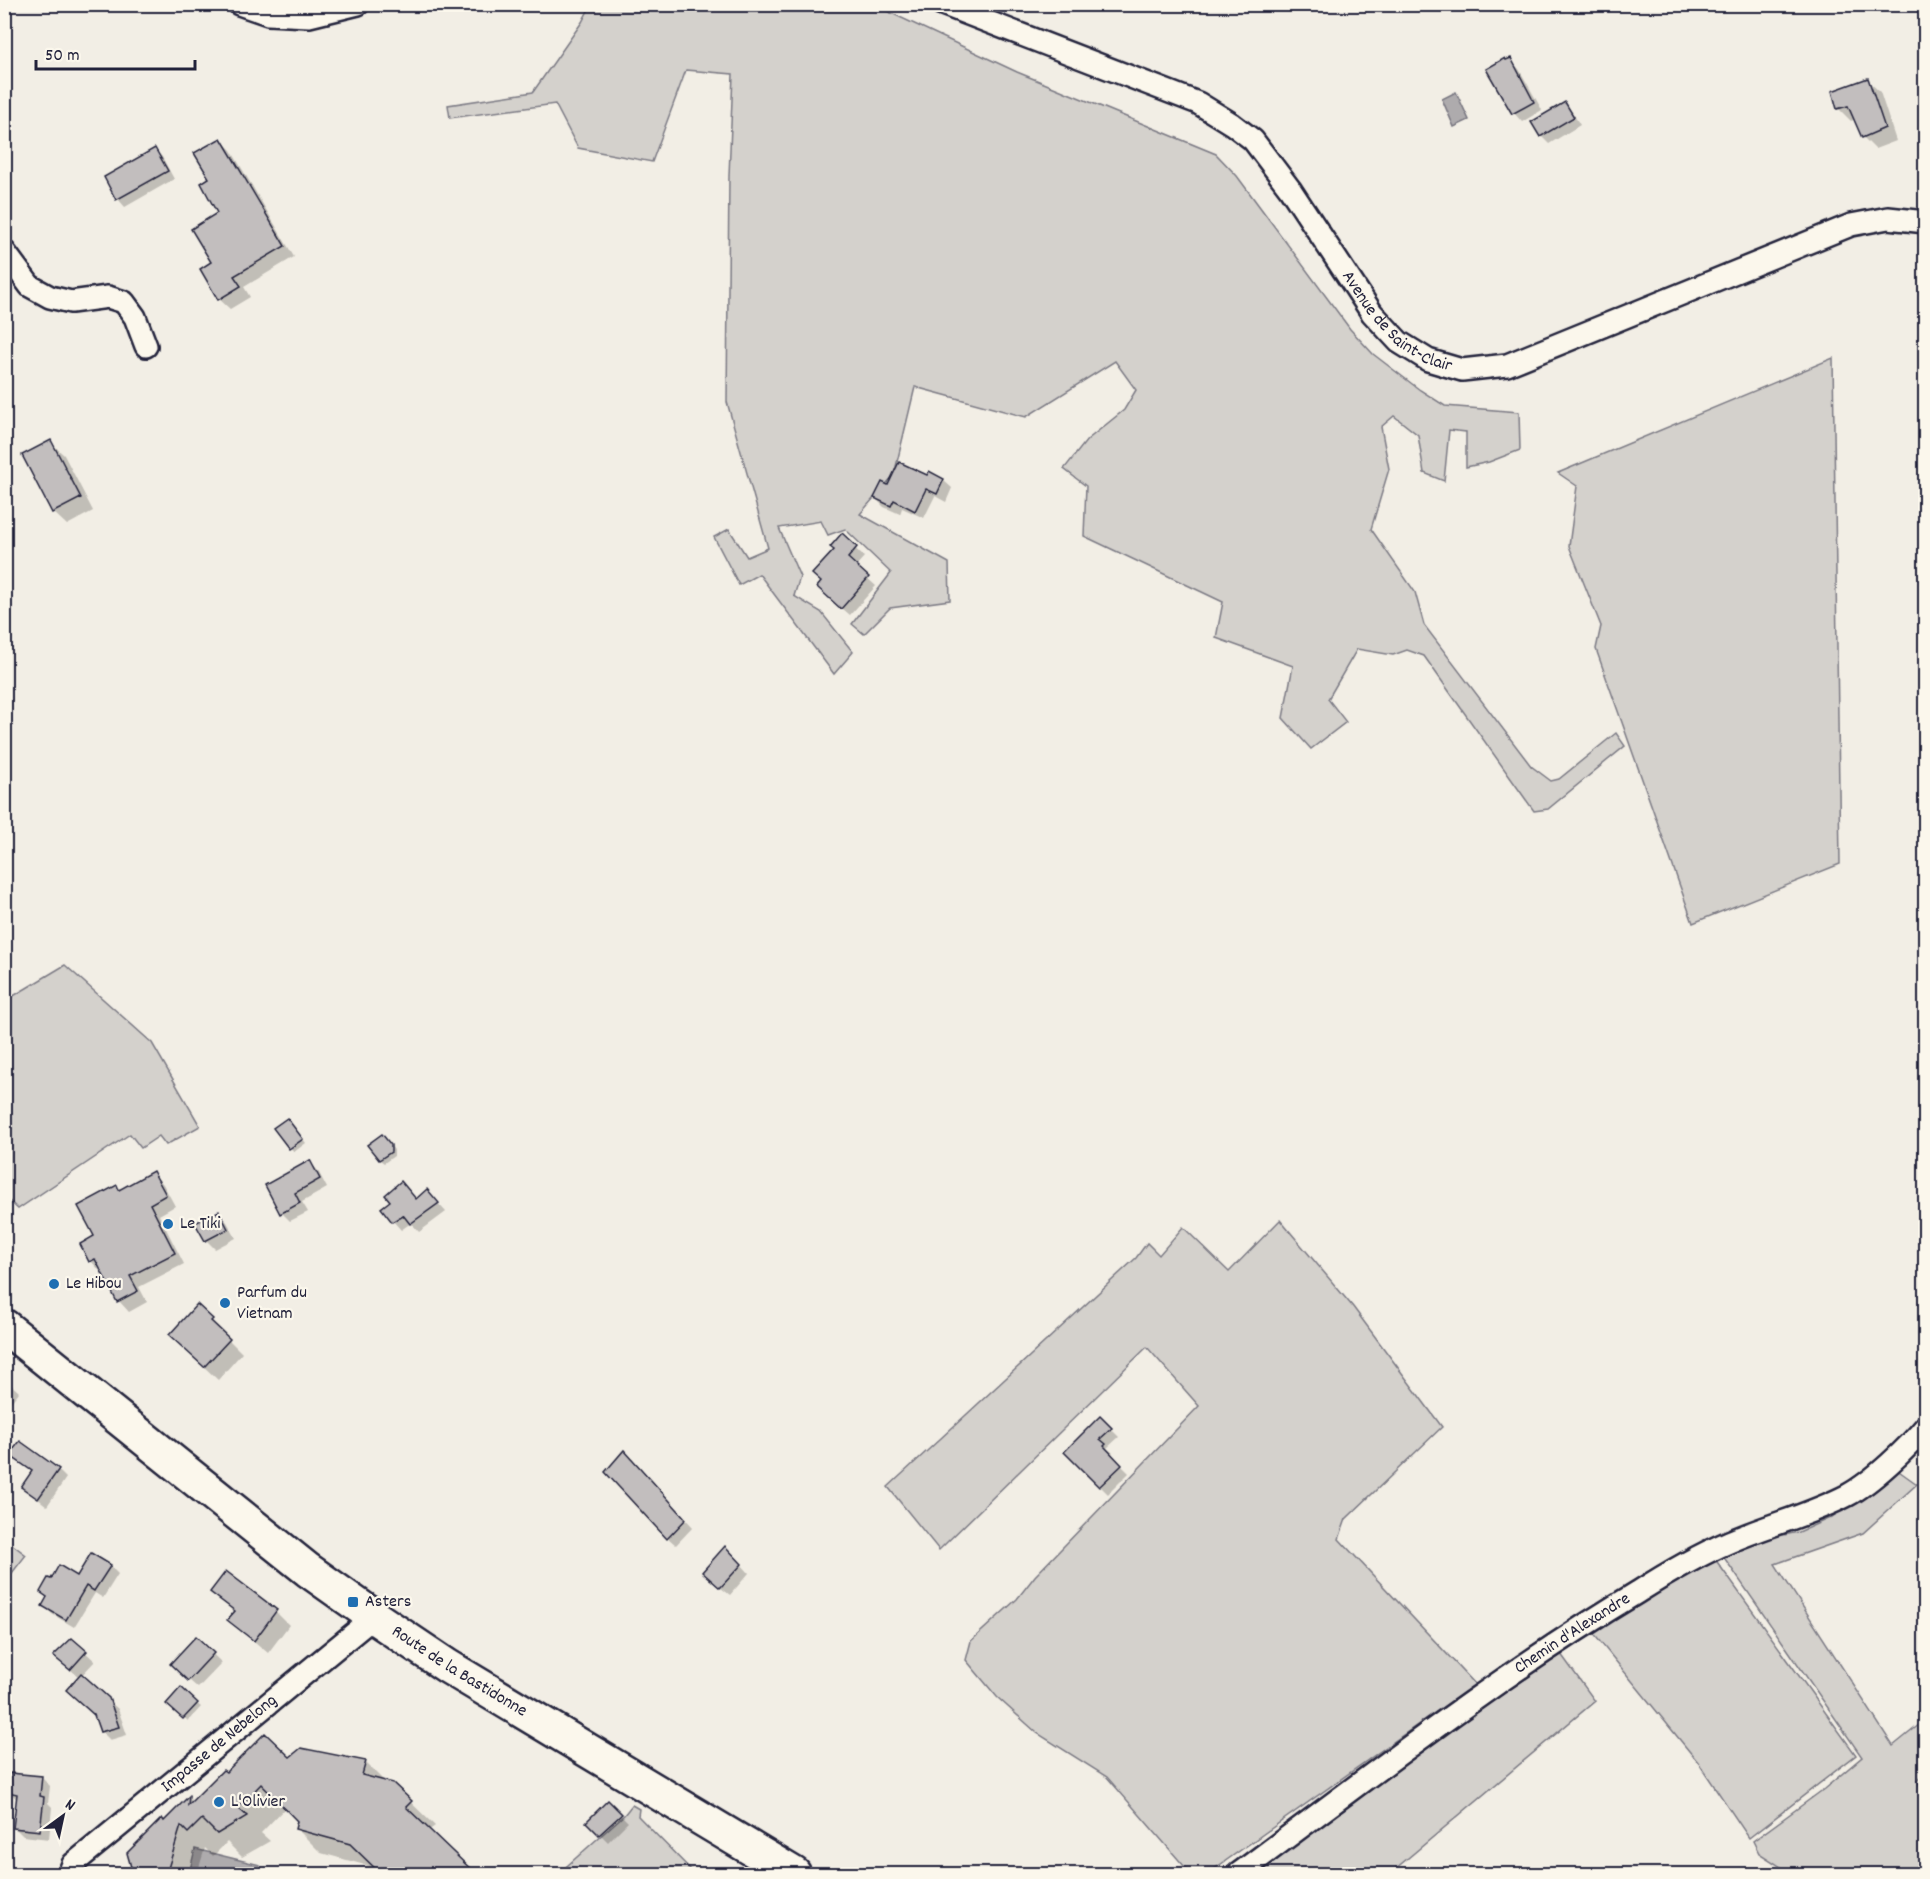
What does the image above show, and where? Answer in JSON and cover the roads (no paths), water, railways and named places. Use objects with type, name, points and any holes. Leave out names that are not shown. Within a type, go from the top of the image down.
[{"type":"main road","name":"Route de la Bastidonne","points":[[4,1326],[308,1570],[374,1617],[447,1666],[794,1875]]},
{"type":"street","points":[[239,4],[268,14],[309,16],[358,4]]},
{"type":"street","name":"Avenue de Saint-Clair","points":[[942,4],[1198,103],[1232,124],[1253,140],[1290,189],[1372,313],[1399,342],[1428,360],[1462,370],[1507,365],[1851,225],[1888,218],[1926,222]]},
{"type":"street","points":[[4,251],[30,286],[50,297],[71,302],[108,297],[124,302],[135,317],[146,346]]},
{"type":"street","name":"Chemin d'Alexandre","points":[[1238,1875],[1481,1695],[1570,1633],[1726,1543],[1849,1495],[1873,1477],[1926,1426]]},
{"type":"street","name":"Impasse de Nebelong","points":[[69,1875],[73,1864],[374,1617]]},
{"type":"place","name":"Le Tiki","points":[[168,1224]]},
{"type":"place","name":"Le Hibou","points":[[54,1284]]},
{"type":"place","name":"Parfum du Vietnam","points":[[225,1303]]},
{"type":"place","name":"Asters","points":[[353,1602]]},
{"type":"place","name":"L'Olivier","points":[[219,1802]]}]
